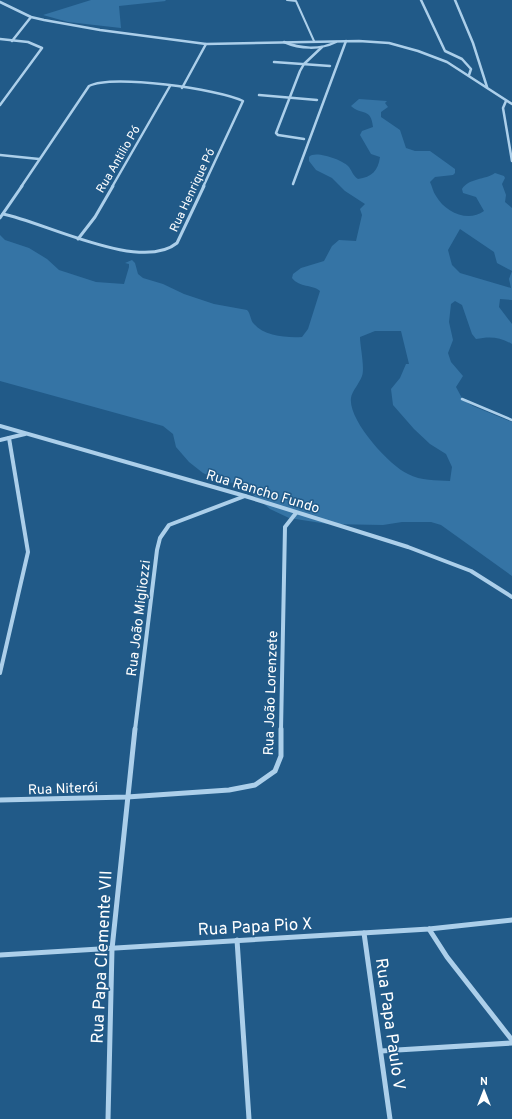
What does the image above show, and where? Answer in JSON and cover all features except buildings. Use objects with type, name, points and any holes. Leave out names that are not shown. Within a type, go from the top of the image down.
[{"type":"street","points":[[421,0],[445,51],[467,63],[471,69],[469,75]]},
{"type":"street","points":[[455,0],[473,43],[487,87]]},
{"type":"street","points":[[0,2],[31,17],[100,30],[206,44],[283,41],[375,41],[411,49],[447,62],[512,104]]},
{"type":"street","points":[[12,41],[31,17]]},
{"type":"street","points":[[0,39],[37,44],[42,48],[0,105]]},
{"type":"street","points":[[283,41],[294,46],[322,47],[332,45],[337,41]]},
{"type":"street","points":[[293,184],[346,41]]},
{"type":"street","points":[[0,218],[89,86],[92,84],[107,82],[182,88],[206,44]]},
{"type":"street","points":[[304,139],[278,135],[276,133],[288,98],[304,64],[322,47]]},
{"type":"street","points":[[274,62],[330,66]]},
{"type":"street","name":"Rua Antilio Pó","points":[[78,239],[95,217],[170,86]]},
{"type":"street","name":"Rua Henrique Pó","points":[[3,214],[18,217],[78,239],[97,244],[151,252],[170,249],[175,246],[243,101],[233,96],[182,88]]},
{"type":"street","points":[[259,95],[317,100]]},
{"type":"street","points":[[506,101],[503,108],[512,161]]},
{"type":"street","points":[[0,155],[39,159]]},
{"type":"street","name":"Rua Rancho Fundo","points":[[0,426],[245,496],[408,547],[471,571],[512,597]]},
{"type":"street","points":[[0,440],[26,434]]},
{"type":"street","points":[[0,674],[28,552],[9,438]]},
{"type":"street","name":"Rua João Migliozzi","points":[[127,797],[160,538],[169,525],[245,496]]},
{"type":"street","name":"Rua João Lorenzete","points":[[127,797],[229,790],[255,785],[275,771],[281,756],[285,527],[296,513]]},
{"type":"street","name":"Rua Niterói","points":[[0,800],[127,797]]},
{"type":"street","name":"Rua Papa Clemente VII","points":[[108,1119],[112,949],[127,797]]},
{"type":"street","name":"Rua Papa Pio X","points":[[0,956],[429,929],[512,920]]},
{"type":"street","points":[[429,929],[447,957],[512,1042]]},
{"type":"street","name":"Rua Papa Paulo V","points":[[364,933],[390,1119]]},
{"type":"street","points":[[238,940],[249,1119]]},
{"type":"street","points":[[381,1051],[512,1042]]},
{"type":"lane","points":[[287,0],[296,1],[314,41]]},
{"type":"lane","points":[[462,399],[512,420]]},
{"type":"shaded area","points":[[91,0],[166,1],[119,6],[121,28],[68,22],[43,15]]},
{"type":"shaded area","points":[[359,99],[387,101],[385,103],[388,107],[381,112],[381,117],[400,130],[406,148],[415,151],[430,151],[455,169],[455,173],[453,175],[435,177],[430,182],[434,193],[440,202],[445,207],[457,214],[471,216],[484,211],[476,197],[463,193],[462,189],[465,185],[495,173],[504,176],[505,178],[502,184],[506,195],[505,202],[512,208],[512,271],[512,300],[500,299],[499,307],[512,324],[512,344],[495,338],[476,339],[472,334],[462,305],[455,301],[451,304],[449,322],[453,340],[448,353],[451,362],[463,376],[456,387],[463,400],[473,406],[512,422],[512,576],[441,525],[431,522],[402,522],[383,525],[328,524],[289,518],[270,509],[240,484],[221,481],[203,473],[189,462],[176,447],[173,434],[163,426],[0,381],[0,235],[5,240],[29,248],[47,259],[59,270],[96,282],[124,284],[129,267],[129,264],[125,263],[132,260],[135,263],[138,274],[143,278],[163,284],[184,294],[214,304],[247,310],[254,324],[258,328],[270,334],[302,337],[308,329],[320,291],[295,281],[292,278],[293,274],[301,268],[324,261],[332,246],[339,240],[356,241],[362,215],[360,209],[365,204],[345,191],[332,178],[316,170],[309,161],[309,157],[312,155],[322,155],[340,161],[348,166],[354,176],[358,179],[371,175],[376,170],[379,162],[380,157],[371,154],[360,135],[362,131],[373,127],[370,117],[368,114],[351,106]],"holes":[[[460,229],[494,252],[497,263],[512,271],[509,279],[511,288],[460,273],[452,265],[448,250]],[[375,331],[401,331],[409,364],[406,364],[400,378],[391,389],[393,405],[414,429],[430,444],[446,454],[452,467],[450,481],[418,478],[400,469],[371,441],[356,418],[352,407],[351,398],[363,372],[360,337]]]}]
